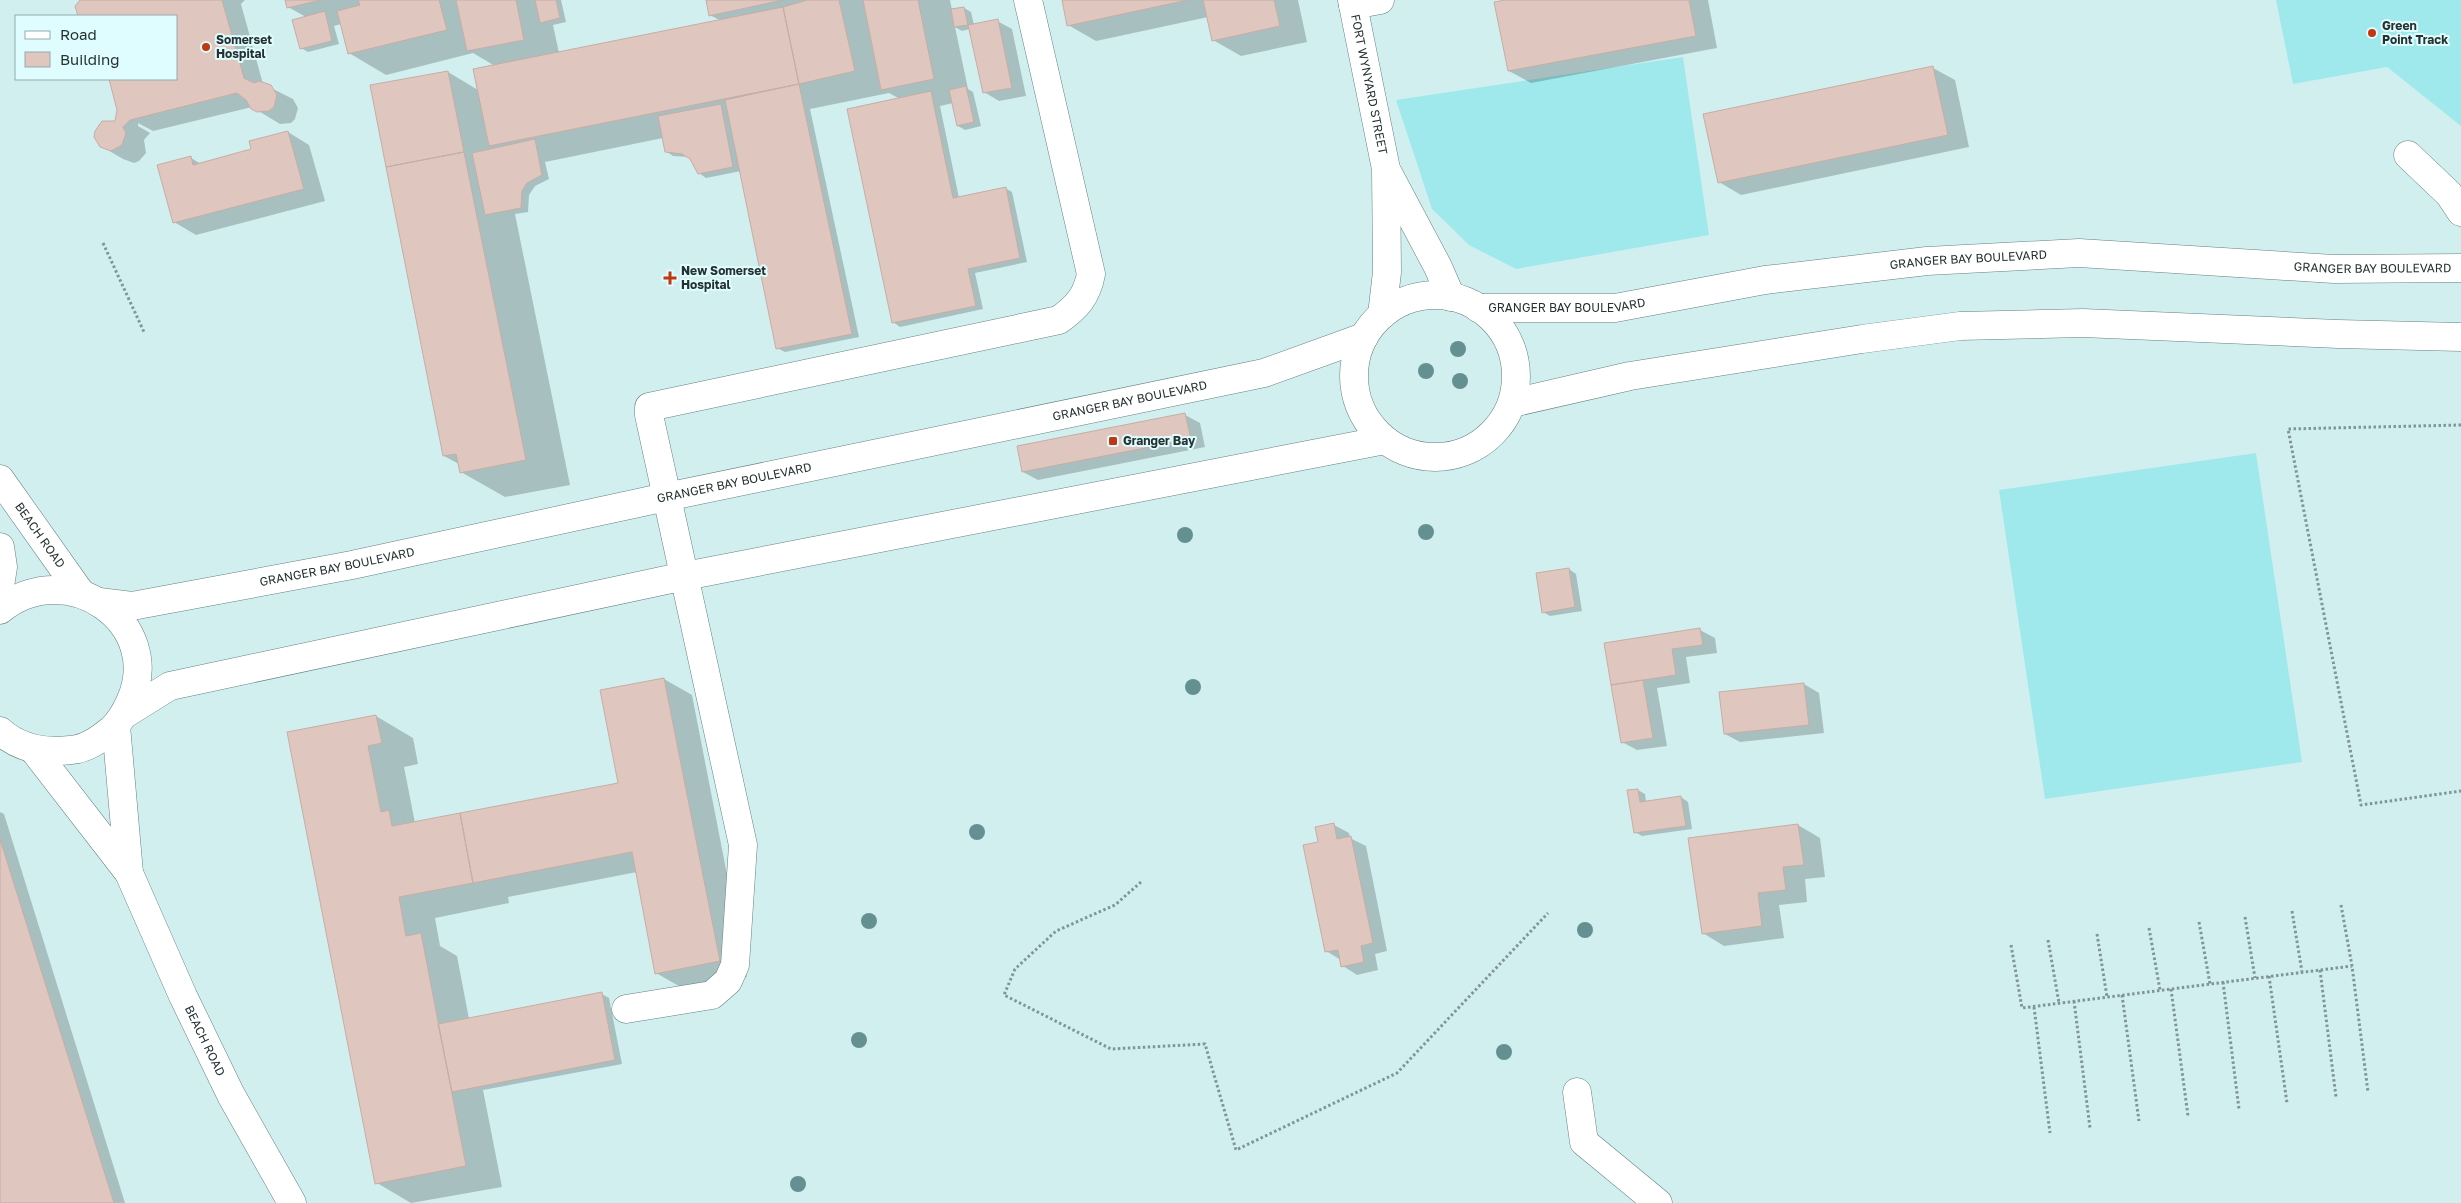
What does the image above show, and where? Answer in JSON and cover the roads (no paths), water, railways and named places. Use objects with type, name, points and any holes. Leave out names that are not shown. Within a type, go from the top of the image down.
[{"type":"street","points":[[626,1009],[712,995],[728,981],[734,965],[743,844],[666,497],[649,407],[1060,320],[1082,301],[1088,288],[1090,274],[1028,0]]},
{"type":"street","points":[[1352,2],[1380,0]]},
{"type":"street","name":"FORT WYNYARD STREET","points":[[1352,2],[1386,170],[1387,272],[1382,315]]},
{"type":"street","points":[[2408,155],[2449,194],[2461,212]]},
{"type":"street","name":"FORT WYNYARD STREET","points":[[1386,170],[1438,267],[1451,297]]},
{"type":"street","name":"GRANGER BAY BOULEVARD","points":[[1478,308],[1615,308],[1765,280],[1841,271],[1927,261],[2079,254],[2334,269],[2461,268]]},
{"type":"street","points":[[1417,297],[1451,297],[1478,308],[1497,324],[1510,346],[1516,370],[1512,403],[1505,418],[1486,440],[1457,454],[1427,457],[1405,451],[1385,440],[1363,412],[1355,389],[1355,365],[1364,337],[1382,315],[1396,305],[1417,297]]},
{"type":"street","points":[[1512,403],[1630,376],[1862,339],[1960,326],[2083,322],[2338,334],[2461,337]]},
{"type":"street","name":"GRANGER BAY BOULEVARD","points":[[0,610],[21,596],[50,588],[132,606],[352,565],[666,497],[1264,373],[1364,337]]},
{"type":"street","points":[[13,740],[55,752],[78,750],[99,740],[120,720],[170,686],[685,576],[1385,440]]},
{"type":"street","name":"BEACH ROAD","points":[[0,479],[89,597],[115,615],[128,632],[135,653],[138,674],[134,695],[120,720],[129,873]]},
{"type":"street","points":[[0,547],[2,567],[0,586]]},
{"type":"street","name":"BEACH ROAD","points":[[13,740],[129,873],[183,996],[231,1095],[292,1203]]},
{"type":"street","points":[[1577,1092],[1584,1142],[1658,1203]]},
{"type":"place","name":"Green Point Track","points":[[2372,33]]},
{"type":"place","name":"Somerset Hospital","points":[[206,47]]},
{"type":"place","name":"New Somerset Hospital","points":[[670,278]]},
{"type":"place","name":"Granger Bay","points":[[1113,441]]}]
